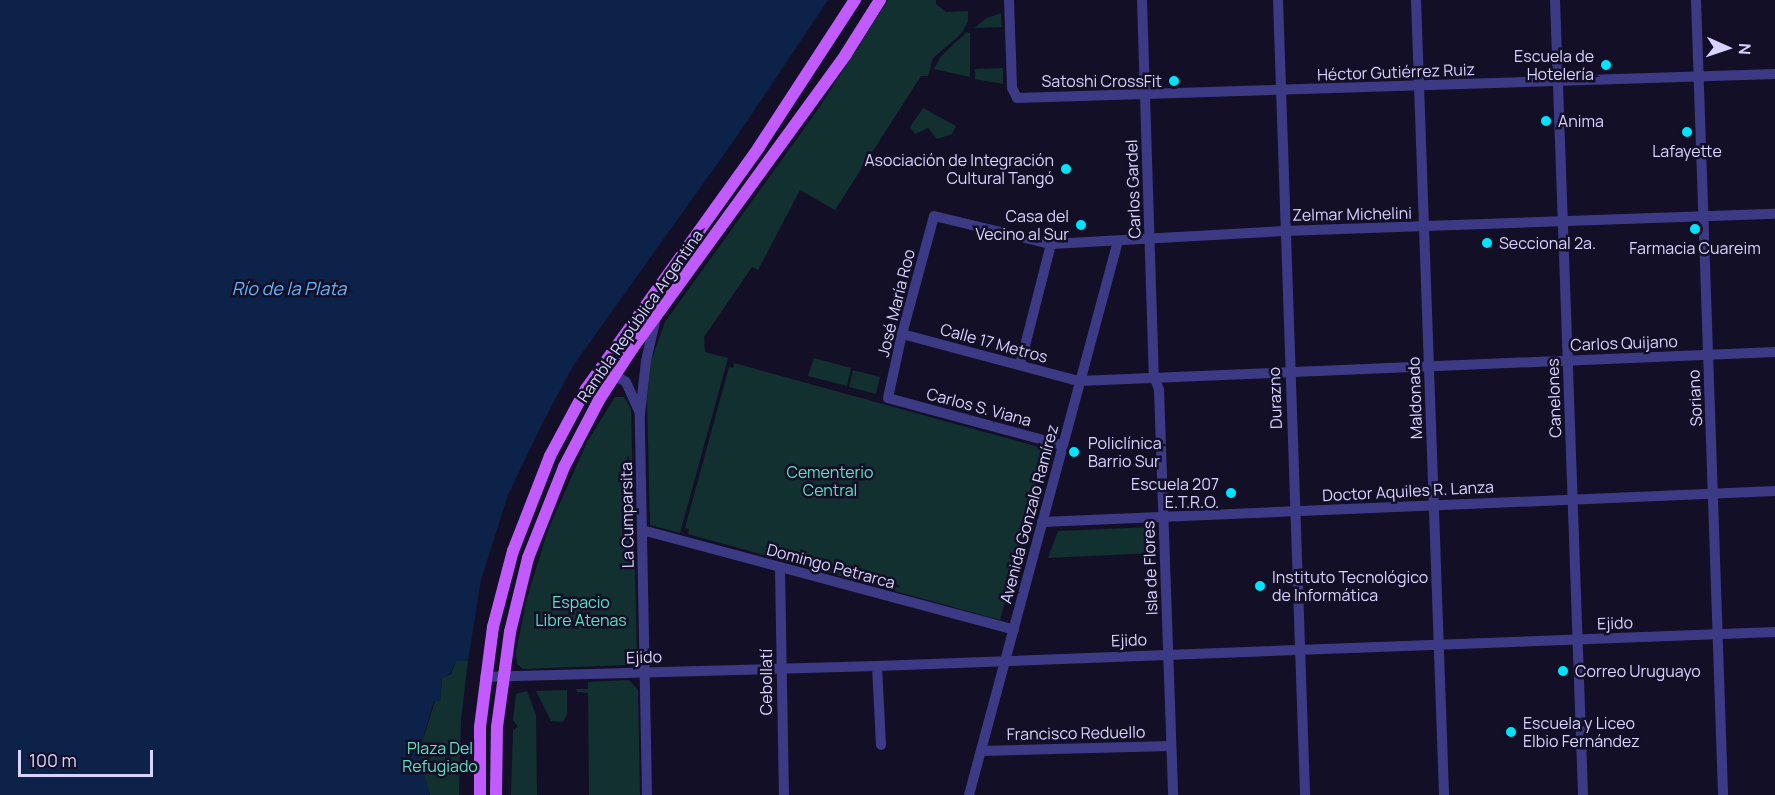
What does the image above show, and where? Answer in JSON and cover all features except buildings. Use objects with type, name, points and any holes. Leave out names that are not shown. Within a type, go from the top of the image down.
[{"type":"main road","name":"Rambla República Argentina","points":[[480,795],[479,751],[485,677],[495,617],[513,551],[535,488],[571,415],[602,366],[759,147],[855,0]]},
{"type":"main road","name":"Rambla República Argentina","points":[[496,795],[497,727],[502,677],[520,589],[535,538],[568,458],[615,375],[846,54],[880,0]]},
{"type":"street","name":"Héctor Gutiérrez Ruiz","points":[[1009,0],[1011,88],[1017,98],[1145,96],[1775,74]]},
{"type":"street","name":"Carlos Gardel","points":[[1142,0],[1155,376]]},
{"type":"street","name":"Durazno","points":[[1278,0],[1284,231],[1305,795]]},
{"type":"street","name":"Maldonado","points":[[1416,0],[1444,795]]},
{"type":"street","name":"Canelones","points":[[1555,0],[1583,795]]},
{"type":"street","name":"Soriano","points":[[1696,0],[1723,795]]},
{"type":"street","name":"Zelmar Michelini","points":[[934,216],[1051,244],[1284,231],[1424,228],[1775,214]]},
{"type":"street","name":"José María Roo","points":[[888,398],[902,334],[934,216]]},
{"type":"street","name":"Avenida Gonzalo Ramírez","points":[[969,795],[1079,381],[1119,240]]},
{"type":"street","points":[[1020,365],[1051,244]]},
{"type":"street","name":"La Cumparsita","points":[[647,795],[640,414],[646,361],[656,317]]},
{"type":"street","name":"Calle 17 Metros","points":[[902,334],[1079,381]]},
{"type":"street","name":"Carlos Quijano","points":[[1079,381],[1429,364],[1775,352]]},
{"type":"street","name":"La Cumparsita","points":[[615,375],[626,382],[640,414]]},
{"type":"street","name":"Isla de Flores","points":[[1155,376],[1159,390],[1173,795]]},
{"type":"street","name":"Carlos S. Viana","points":[[888,398],[1062,445]]},
{"type":"street","name":"Doctor Aquiles R. Lanza","points":[[1042,522],[1163,515],[1775,491]]},
{"type":"street","name":"Domingo Petrarca","points":[[642,530],[780,569],[1014,630]]},
{"type":"street","name":"Cebollatí","points":[[780,569],[784,795]]},
{"type":"street","name":"Ejido","points":[[485,677],[877,666],[1169,653],[1775,632]]},
{"type":"street","points":[[877,666],[881,745]]},
{"type":"street","name":"Francisco Reduello","points":[[981,751],[1171,746]]},
{"type":"green space","points":[[888,0],[936,0],[936,4],[946,12],[968,11],[968,21],[961,34],[933,58],[928,76],[921,76],[835,210],[800,190],[758,270],[752,267],[704,337],[705,352],[728,358],[680,533],[650,525],[647,400],[651,361],[665,322],[819,108]]},
{"type":"green space","points":[[1001,13],[1002,27],[974,28],[987,18]]},
{"type":"green space","points":[[967,32],[970,33],[970,77],[934,69],[941,56]]},
{"type":"green space","points":[[1003,68],[1003,84],[975,79],[975,69]]},
{"type":"green space","points":[[923,108],[956,126],[952,134],[937,139],[928,128],[915,134],[910,127]]},
{"type":"green space","points":[[814,358],[851,368],[847,386],[808,376]]},
{"type":"green space","name":"Cementerio Central","points":[[734,363],[1046,449],[1000,620],[688,534],[689,529],[685,528],[729,367],[733,368]]},
{"type":"green space","points":[[853,370],[880,377],[876,394],[849,387]]},
{"type":"green space","name":"Espacio Libre Atenas","points":[[615,397],[624,397],[631,409],[637,656],[628,665],[523,669],[517,664],[516,652],[527,598],[548,530],[587,442]]},
{"type":"green space","points":[[1152,527],[1153,553],[1048,558],[1058,531]]},
{"type":"green space","name":"Plaza Del Refugiado","points":[[456,661],[468,661],[461,720],[459,795],[430,795],[422,772],[421,746],[435,701],[440,701],[442,678],[451,674]]},
{"type":"green space","points":[[629,680],[638,690],[640,795],[589,795],[588,693],[577,692],[576,689],[588,689],[588,682]]},
{"type":"green space","points":[[567,690],[567,714],[563,722],[551,721],[536,691]]},
{"type":"green space","points":[[527,691],[536,715],[537,795],[511,795],[513,730],[518,727],[513,720],[516,694]]},
{"type":"water","name":"Río de la Plata","points":[[0,0],[828,0],[735,139],[573,366],[540,428],[508,495],[481,580],[468,661],[456,661],[450,674],[442,678],[440,701],[434,701],[423,738],[421,764],[430,795],[0,795]]},
{"type":"place","name":"Escuela de Hotelería","points":[[1606,65]]},
{"type":"place","name":"Satoshi CrossFit","points":[[1174,81]]},
{"type":"place","name":"Anima","points":[[1546,121]]},
{"type":"place","name":"Lafayette","points":[[1687,132]]},
{"type":"place","name":"Asociación de Integración Cultural Tangó","points":[[1066,169]]},
{"type":"place","name":"Casa del Vecino al Sur","points":[[1081,225]]},
{"type":"place","name":"Farmacia Cuareim","points":[[1695,229]]},
{"type":"place","name":"Seccional 2a.","points":[[1487,243]]},
{"type":"place","name":"Policlínica Barrio Sur","points":[[1074,452]]},
{"type":"place","name":"Escuela 207 E.T.R.O.","points":[[1231,493]]},
{"type":"place","name":"Instituto Tecnológico de Informática","points":[[1260,586]]},
{"type":"place","name":"Correo Uruguayo","points":[[1563,671]]},
{"type":"place","name":"Escuela y Liceo Elbio Fernández","points":[[1511,732]]}]
